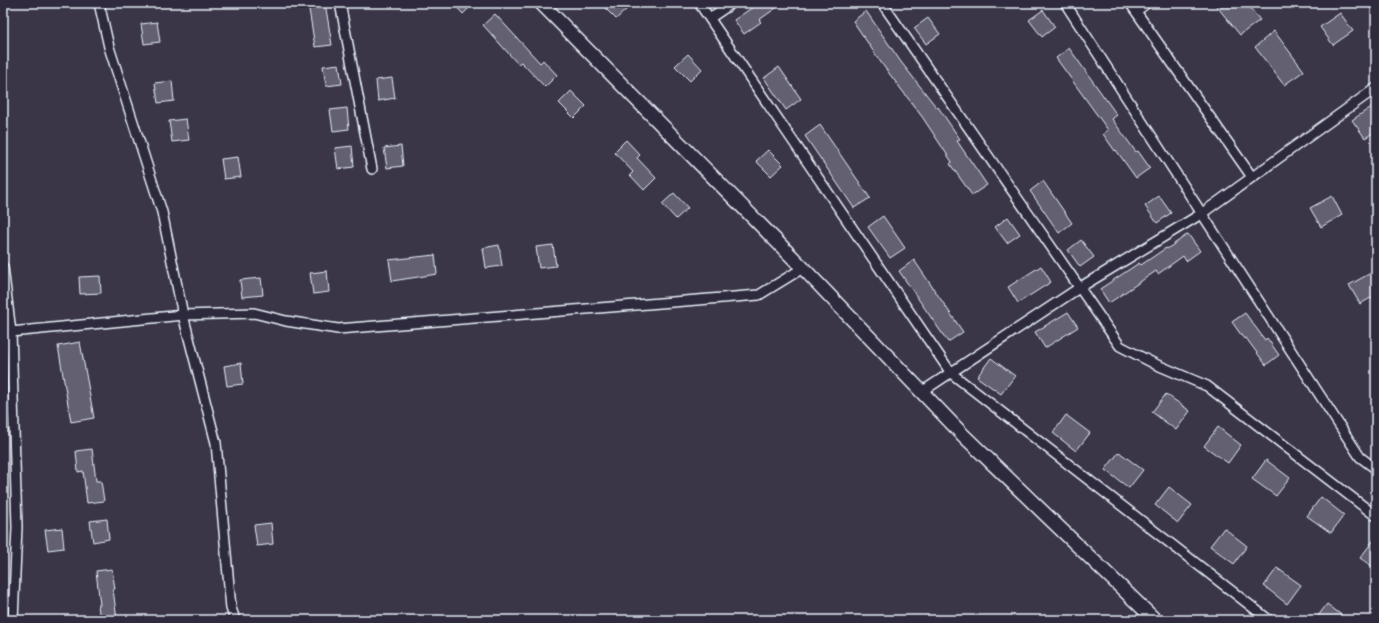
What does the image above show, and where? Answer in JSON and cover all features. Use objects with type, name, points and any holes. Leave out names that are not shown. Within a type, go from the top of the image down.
[{"type":"main road","points":[[541,3],[803,268],[923,391],[963,435],[1155,620]]},
{"type":"street","points":[[99,3],[109,47],[162,212],[183,315],[216,443],[231,608],[235,620]]},
{"type":"street","points":[[340,3],[372,169]]},
{"type":"street","points":[[699,3],[951,373],[1269,620]]},
{"type":"street","points":[[710,18],[732,3]]},
{"type":"street","points":[[882,3],[1120,346],[1155,364],[1207,386],[1376,516]]},
{"type":"street","points":[[1065,3],[1360,457],[1376,469]]},
{"type":"street","points":[[1147,3],[1133,7],[1252,177]]},
{"type":"street","points":[[923,391],[1079,288],[1202,214],[1376,88]]},
{"type":"street","points":[[3,267],[11,332],[17,527],[13,620]]},
{"type":"street","points":[[11,332],[183,315],[254,313],[286,321],[338,329],[759,295],[803,268]]},
{"type":"building","points":[[308,3],[325,3],[332,45],[315,47]]},
{"type":"building","points":[[453,3],[474,3],[463,14]]},
{"type":"building","points":[[600,3],[624,3],[628,8],[616,19]]},
{"type":"building","points":[[759,3],[783,3],[759,20],[761,22],[744,34],[734,20]]},
{"type":"building","points":[[1214,3],[1246,3],[1260,20],[1240,35]]},
{"type":"building","points":[[1043,10],[1055,27],[1042,37],[1029,20]]},
{"type":"building","points":[[866,11],[901,62],[937,108],[938,107],[960,139],[957,141],[987,185],[972,195],[950,164],[952,162],[923,118],[882,64],[853,21]]},
{"type":"building","points":[[1340,13],[1353,31],[1333,45],[1320,27]]},
{"type":"building","points":[[495,14],[540,63],[543,60],[557,75],[545,87],[521,62],[518,64],[483,25]]},
{"type":"building","points":[[928,18],[940,34],[926,44],[914,28]]},
{"type":"building","points":[[157,22],[160,42],[144,44],[141,24]]},
{"type":"building","points":[[1274,31],[1304,71],[1284,85],[1255,47]]},
{"type":"building","points":[[1069,48],[1117,115],[1112,119],[1136,152],[1138,151],[1150,168],[1136,178],[1103,134],[1108,130],[1056,58]]},
{"type":"building","points":[[688,54],[702,69],[690,81],[675,66]]},
{"type":"building","points":[[339,64],[342,84],[326,86],[323,66]]},
{"type":"building","points":[[779,67],[801,99],[786,110],[764,78]]},
{"type":"building","points":[[392,78],[395,98],[378,101],[376,80]]},
{"type":"building","points":[[172,81],[174,101],[158,103],[155,83]]},
{"type":"building","points":[[571,91],[586,106],[574,118],[559,103]]},
{"type":"building","points":[[1373,106],[1376,111],[1376,131],[1365,138],[1352,120]]},
{"type":"building","points":[[347,108],[349,129],[333,131],[330,110]]},
{"type":"building","points":[[186,119],[189,140],[172,142],[169,121]]},
{"type":"building","points":[[820,125],[870,198],[854,208],[805,136]]},
{"type":"building","points":[[626,140],[640,155],[637,158],[656,178],[644,190],[630,175],[633,172],[614,152]]},
{"type":"building","points":[[352,146],[354,167],[338,169],[335,148]]},
{"type":"building","points":[[401,146],[403,166],[387,168],[384,148]]},
{"type":"building","points":[[768,150],[783,165],[771,176],[756,161]]},
{"type":"building","points":[[238,157],[241,177],[224,179],[221,159]]},
{"type":"building","points":[[1043,181],[1072,223],[1059,233],[1030,191]]},
{"type":"building","points":[[674,193],[688,208],[676,219],[662,204]]},
{"type":"building","points":[[1159,196],[1171,213],[1157,223],[1145,206]]},
{"type":"building","points":[[1332,196],[1342,215],[1321,227],[1310,208]]},
{"type":"building","points":[[883,216],[905,248],[890,258],[868,227]]},
{"type":"building","points":[[1008,217],[1020,234],[1007,243],[995,227]]},
{"type":"building","points":[[1188,234],[1200,251],[1186,261],[1183,256],[1158,274],[1156,271],[1109,303],[1100,289],[1139,263],[1141,265],[1166,248],[1167,249]]},
{"type":"building","points":[[1081,240],[1094,257],[1080,267],[1068,250]]},
{"type":"building","points":[[499,245],[502,266],[486,268],[483,248]]},
{"type":"building","points":[[553,245],[556,266],[539,268],[536,247]]},
{"type":"building","points":[[435,255],[437,274],[392,281],[389,260]]},
{"type":"building","points":[[914,260],[963,332],[948,342],[899,271]]},
{"type":"building","points":[[1041,266],[1051,282],[1018,303],[1008,287]]},
{"type":"building","points":[[327,271],[329,292],[313,294],[310,273]]},
{"type":"building","points":[[1371,273],[1376,282],[1376,295],[1360,304],[1349,285]]},
{"type":"building","points":[[100,276],[101,293],[80,294],[79,277]]},
{"type":"building","points":[[261,278],[263,295],[242,297],[240,280]]},
{"type":"building","points":[[1068,312],[1078,327],[1045,348],[1035,332]]},
{"type":"building","points":[[1245,313],[1265,340],[1267,338],[1279,355],[1266,365],[1232,322]]},
{"type":"building","points":[[80,342],[94,418],[71,422],[58,346]]},
{"type":"building","points":[[991,358],[1015,376],[1001,394],[977,377]]},
{"type":"building","points":[[241,363],[243,384],[227,386],[224,366]]},
{"type":"building","points":[[1166,394],[1190,411],[1176,430],[1152,412]]},
{"type":"building","points":[[1066,415],[1090,433],[1076,451],[1053,433]]},
{"type":"building","points":[[1218,427],[1241,445],[1228,463],[1204,446]]},
{"type":"building","points":[[92,449],[96,481],[101,481],[104,501],[87,503],[83,471],[78,472],[76,451]]},
{"type":"building","points":[[1119,452],[1143,470],[1129,488],[1105,470]]},
{"type":"building","points":[[1266,460],[1290,478],[1276,496],[1252,479]]},
{"type":"building","points":[[1169,487],[1192,505],[1178,523],[1155,505]]},
{"type":"building","points":[[1321,497],[1344,515],[1331,533],[1307,516]]},
{"type":"building","points":[[107,519],[109,539],[93,542],[90,521]]},
{"type":"building","points":[[271,523],[273,544],[257,546],[254,525]]},
{"type":"building","points":[[62,528],[64,548],[48,550],[45,530]]},
{"type":"building","points":[[1224,528],[1247,546],[1234,564],[1210,546]]},
{"type":"building","points":[[1376,537],[1376,569],[1360,558]]},
{"type":"building","points":[[1277,568],[1301,585],[1287,604],[1264,586]]},
{"type":"building","points":[[112,569],[117,620],[100,620],[98,605],[100,605],[96,571]]},
{"type":"building","points":[[1327,604],[1348,620],[1315,620]]}]
